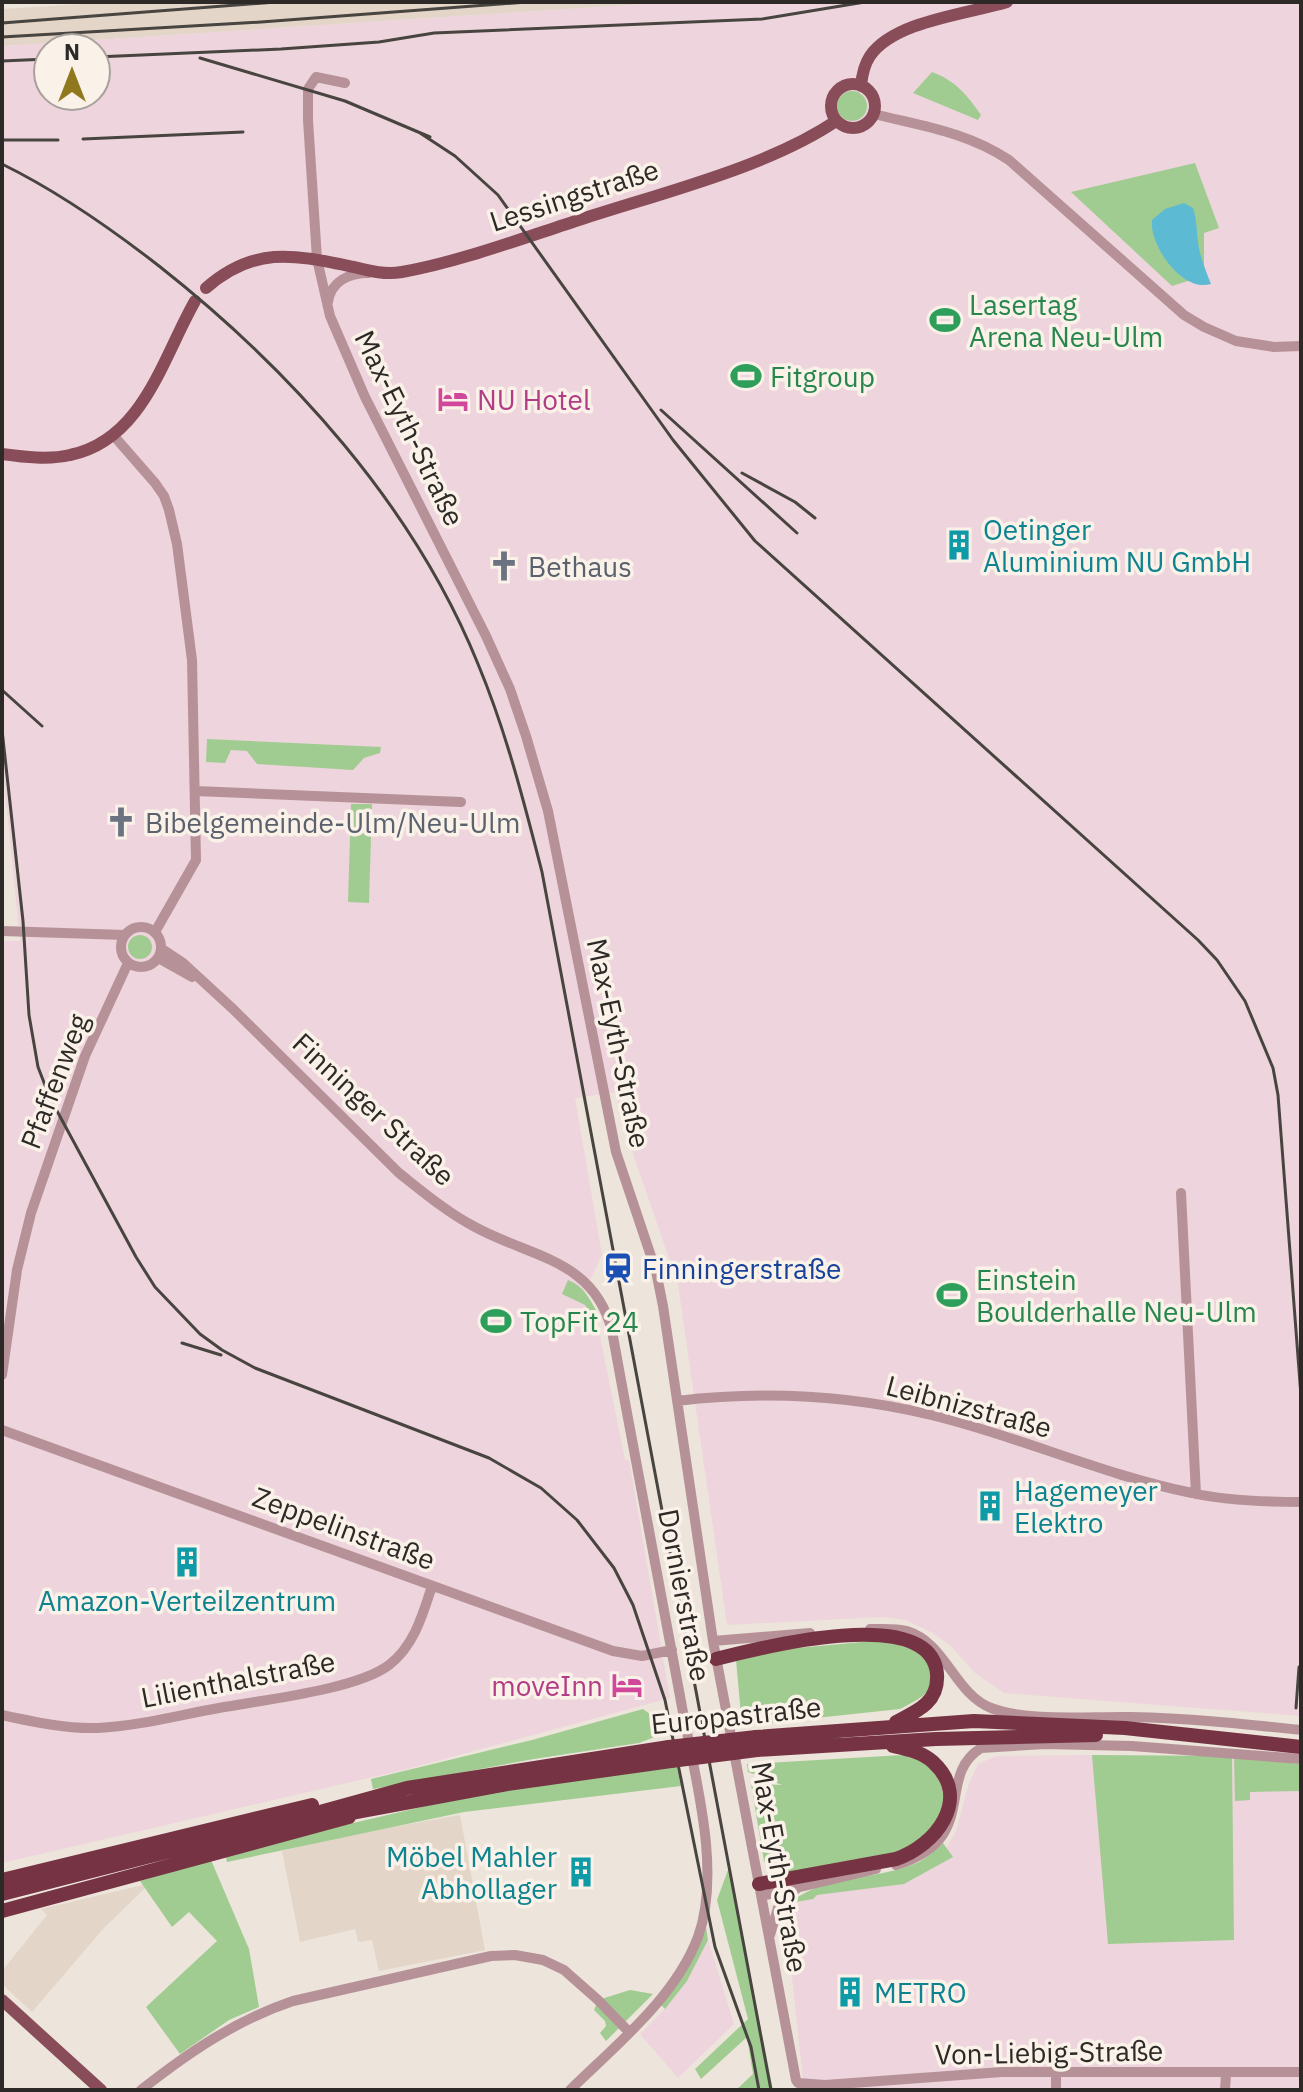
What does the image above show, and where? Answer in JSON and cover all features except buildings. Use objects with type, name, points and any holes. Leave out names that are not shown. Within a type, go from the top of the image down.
[{"type":"highway","points":[[716,1659],[784,1642],[864,1636],[905,1638],[925,1649],[934,1662],[937,1685],[928,1704],[889,1725]]},
{"type":"highway","points":[[974,1721],[1048,1716]]},
{"type":"highway","name":"Europastraße","points":[[2,1894],[407,1788],[504,1771],[670,1754],[889,1725],[974,1721],[1125,1728],[1301,1747]]},
{"type":"highway","name":"Europastraße","points":[[756,1743],[877,1742],[1069,1734],[1205,1738]]},
{"type":"highway","points":[[961,1738],[1045,1744]]},
{"type":"highway","points":[[760,1890],[914,1853],[943,1825],[949,1803],[948,1787],[934,1763],[923,1756],[877,1742]]},
{"type":"highway","name":"Europastraße","points":[[280,1823],[377,1810],[670,1754]]},
{"type":"highway","points":[[4,1878],[295,1809],[407,1788]]},
{"type":"highway","points":[[2,1911],[377,1810]]},
{"type":"main road","points":[[861,86],[868,58],[885,40],[914,27],[1007,2]]},
{"type":"main road","points":[[836,121],[831,104],[835,93],[847,85],[861,86],[871,94],[874,114]]},
{"type":"main road","name":"Lessingstraße","points":[[206,288],[232,269],[254,260],[286,255],[380,273],[398,273],[433,264],[685,185],[796,144],[836,121],[848,128],[855,128],[870,121],[874,114]]},
{"type":"main road","points":[[2,454],[70,455],[114,436],[137,410],[195,301]]},
{"type":"main road","points":[[2,2000],[101,2090]]},
{"type":"street","name":"Max-Eyth-Straße","points":[[345,83],[316,77],[308,89],[317,259],[330,316],[360,387],[486,636],[526,736],[548,811],[616,1152],[656,1271],[716,1659],[791,2063],[798,2083]]},
{"type":"street","name":"Lessingstraße","points":[[874,114],[953,132],[994,150],[1163,298],[1204,327],[1236,341],[1274,347],[1301,346]]},
{"type":"street","points":[[330,316],[328,298],[335,285],[354,274],[380,273]]},
{"type":"street","points":[[114,436],[164,496],[174,527],[192,660],[196,860],[152,930]]},
{"type":"street","points":[[195,791],[461,802]]},
{"type":"street","points":[[136,928],[152,930],[160,954],[146,967],[131,965],[121,951],[124,937],[136,928]]},
{"type":"street","points":[[2,931],[72,932],[124,937]]},
{"type":"street","name":"Finninger Straße","points":[[160,954],[183,963],[379,1155],[427,1196],[476,1228],[578,1274],[602,1302]]},
{"type":"street","name":"Pfaffenweg","points":[[2,1375],[17,1270],[31,1213],[85,1056],[116,992],[129,978],[131,965]]},
{"type":"street","points":[[1181,1193],[1196,1494]]},
{"type":"street","name":"Dornierstraße","points":[[570,2090],[629,2032],[681,1972],[699,1932],[705,1902],[706,1839],[612,1331],[602,1302]]},
{"type":"street","name":"Leibnizstraße","points":[[677,1401],[785,1396],[922,1413],[1011,1438],[1115,1474],[1196,1494],[1301,1502]]},
{"type":"street","name":"Zeppelinstraße","points":[[2,1430],[628,1655],[642,1656],[672,1650]]},
{"type":"street","name":"Lilienthalstraße","points":[[2,1715],[58,1726],[99,1728],[163,1719],[356,1681],[387,1667],[407,1646],[420,1622],[432,1586]]},
{"type":"street","points":[[713,1641],[864,1629],[907,1631],[930,1644],[965,1689],[992,1708],[1048,1716],[1179,1719],[1301,1730]]},
{"type":"street","points":[[760,1890],[800,1885],[898,1865],[917,1858],[931,1848],[948,1828],[960,1772],[972,1754],[992,1746],[1045,1744],[1181,1748],[1301,1759]]},
{"type":"street","points":[[769,1941],[778,1908],[800,1885]]},
{"type":"street","points":[[141,2090],[187,2053],[272,2008],[491,1956],[530,1957],[556,1965],[573,1977],[629,2032]]},
{"type":"street","points":[[1056,2071],[1056,2090]]},
{"type":"street","name":"Von-Liebig-Straße","points":[[798,2083],[882,2086],[1002,2072],[1301,2072]]},
{"type":"street","points":[[1225,2090],[1226,2074]]},
{"type":"shaded area","points":[[114,2],[675,2],[112,39],[112,32],[32,32],[32,44],[2,46],[2,9]]},
{"type":"shaded area","points":[[676,2],[1301,2],[1301,1716],[1004,1693],[975,1673],[952,1647],[933,1633],[905,1620],[882,1617],[727,1625],[678,1284],[629,1142],[616,1092],[575,1098],[602,1255],[583,1295],[598,1326],[625,1460],[629,1460],[670,1698],[403,1770],[2,1863],[2,941],[20,941],[2,761],[2,46],[32,44],[32,112],[112,112],[112,39]]},
{"type":"shaded area","points":[[997,1756],[1234,1757],[1301,1765],[1301,2090],[804,2090],[787,1929],[789,1914],[806,1896],[939,1861],[956,1831],[969,1783],[978,1764]]},
{"type":"shaded area","points":[[460,1815],[485,1950],[379,1971],[372,1940],[358,1942],[355,1929],[300,1942],[282,1851],[333,1838]]},
{"type":"shaded area","points":[[143,1885],[145,1888],[103,1929],[32,2012],[2,1984],[2,1971],[47,1915],[41,1909]]},
{"type":"shaded area","points":[[708,1940],[734,2024],[678,2078],[640,2034],[687,1981]]},
{"type":"green space","points":[[932,72],[966,95],[981,115],[978,120],[913,93]]},
{"type":"green space","points":[[852,91],[863,95],[867,106],[863,117],[852,121],[841,117],[837,106],[841,95]]},
{"type":"green space","points":[[1195,163],[1219,228],[1204,233],[1204,276],[1172,286],[1071,192]]},
{"type":"green space","points":[[207,739],[381,747],[380,753],[364,758],[353,770],[257,764],[247,751],[231,750],[225,763],[206,762]]},
{"type":"green space","points":[[351,804],[372,804],[369,903],[348,902]]},
{"type":"green space","points":[[140,935],[148,939],[152,947],[148,955],[140,959],[132,955],[128,947],[132,939]]},
{"type":"green space","points":[[568,1280],[581,1288],[596,1310],[589,1311],[585,1305],[562,1294]]},
{"type":"green space","points":[[884,1640],[923,1653],[931,1682],[930,1688],[919,1698],[900,1709],[742,1726],[736,1660],[776,1650]]},
{"type":"green space","points":[[643,1709],[658,1720],[660,1735],[639,1743],[373,1789],[371,1779]]},
{"type":"green space","points":[[903,1755],[926,1763],[941,1782],[944,1802],[940,1819],[911,1850],[803,1871],[776,1874],[770,1870],[764,1861],[751,1784],[782,1785],[748,1772],[747,1764]]},
{"type":"green space","points":[[1092,1755],[1232,1756],[1234,1940],[1108,1944]]},
{"type":"green space","points":[[1234,1757],[1301,1764],[1301,1791],[1250,1792],[1250,1800],[1235,1801]]},
{"type":"green space","points":[[676,1763],[681,1786],[464,1812],[227,1862],[225,1853],[477,1794]]},
{"type":"green space","points":[[943,1843],[953,1857],[904,1884],[817,1895],[813,1899],[790,1903],[819,1887],[919,1862]]},
{"type":"green space","points":[[211,1860],[249,1949],[259,2007],[229,2020],[180,2054],[146,2007],[217,1941],[189,1912],[172,1927],[140,1881]]},
{"type":"green space","points":[[729,1867],[773,2090],[736,2090],[753,2074],[747,2037],[701,2079],[695,2069],[748,2019],[717,1900]]},
{"type":"green space","points":[[705,1920],[708,1940],[687,1981],[665,2009],[657,2001],[681,1972]]},
{"type":"green space","points":[[630,1990],[653,1994],[606,2041],[600,2033],[606,2026],[605,2021],[594,2010],[598,2000]]},
{"type":"water","points":[[1184,203],[1193,208],[1200,253],[1211,284],[1200,285],[1179,274],[1162,254],[1152,230],[1152,220],[1165,209]]},
{"type":"railway","points":[[2,23],[276,2]]},
{"type":"railway","points":[[2,37],[527,2]]},
{"type":"railway","points":[[112,56],[379,42],[434,33],[762,19],[865,2]]},
{"type":"railway","points":[[200,58],[345,101],[430,137]]},
{"type":"railway","points":[[2,61],[32,60]]},
{"type":"railway","points":[[83,139],[243,132]]},
{"type":"railway","points":[[420,133],[455,156],[498,195],[673,440],[755,541],[1217,960],[1245,1001],[1273,1068],[1278,1095],[1301,1396]]},
{"type":"railway","points":[[2,140],[58,140]]},
{"type":"railway","points":[[2,164],[83,211],[159,266],[208,306],[301,396],[384,496],[420,550],[451,606],[488,689],[506,741],[542,872],[771,2090]]},
{"type":"railway","points":[[661,410],[797,533]]},
{"type":"railway","points":[[742,473],[795,502],[815,518]]},
{"type":"railway","points":[[2,690],[42,726]]},
{"type":"railway","points":[[2,730],[23,921],[29,1015],[38,1067],[50,1098],[136,1257],[155,1287],[200,1334],[222,1350],[255,1368],[489,1458],[541,1488],[577,1520],[614,1568],[633,1605],[665,1700],[715,1947],[751,2047],[759,2090]]},
{"type":"railway","points":[[182,1343],[221,1355]]},
{"type":"railway","points":[[1296,1708],[1299,1667]]},
{"type":"place","name":"Lasertag Arena Neu-Ulm","points":[[945,320]]},
{"type":"place","name":"Fitgroup","points":[[746,376]]},
{"type":"place","name":"NU Hotel","points":[[453,399]]},
{"type":"place","name":"Oetinger Aluminium NU GmbH","points":[[959,545]]},
{"type":"place","name":"Bethaus","points":[[504,566]]},
{"type":"place","name":"Bibelgemeinde-Ulm/Neu-Ulm","points":[[121,822]]},
{"type":"place","name":"Finningerstraße","points":[[618,1268]]},
{"type":"place","name":"Einstein Boulderhalle Neu-Ulm","points":[[952,1295]]},
{"type":"place","name":"TopFit 24","points":[[496,1321]]},
{"type":"place","name":"Hagemeyer Elektro","points":[[990,1506]]},
{"type":"place","name":"Amazon-Verteilzentrum","points":[[187,1562]]},
{"type":"place","name":"moveInn","points":[[627,1685]]},
{"type":"place","name":"Möbel Mahler Abhollager","points":[[581,1872]]},
{"type":"place","name":"METRO","points":[[850,1992]]}]
